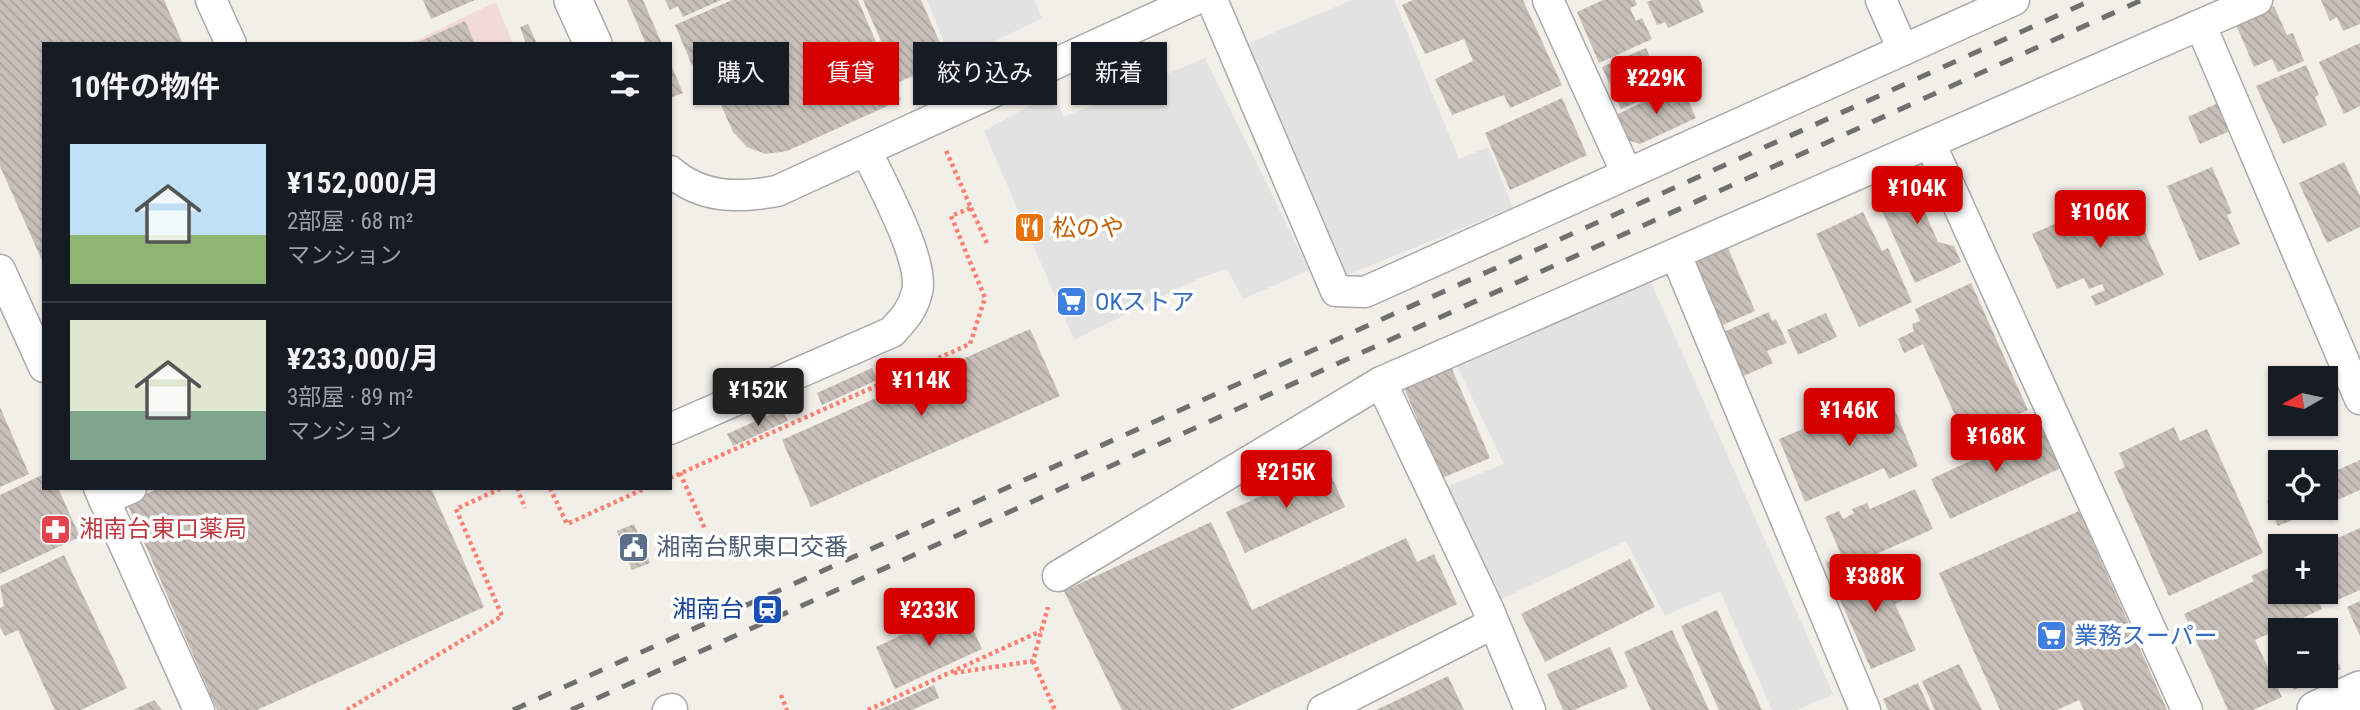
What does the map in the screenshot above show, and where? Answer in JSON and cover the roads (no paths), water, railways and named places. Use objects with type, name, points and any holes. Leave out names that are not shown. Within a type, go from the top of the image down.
[{"type":"street","points":[[211,0],[230,42]]},
{"type":"street","points":[[573,0],[592,42]]},
{"type":"street","points":[[672,173],[686,185],[713,194],[746,197],[778,191],[1194,0]]},
{"type":"street","points":[[1212,0],[1336,291],[1365,292],[2014,0]]},
{"type":"street","points":[[1548,0],[1627,174]]},
{"type":"street","points":[[1881,0],[1903,50]]},
{"type":"street","points":[[1058,576],[1381,382],[2257,0]]},
{"type":"street","points":[[2202,26],[2360,399]]},
{"type":"street","points":[[1930,143],[2187,710]]},
{"type":"street","points":[[672,428],[892,332],[909,315],[918,290],[918,265],[867,152]]},
{"type":"street","points":[[1676,255],[1865,710]]},
{"type":"street","points":[[0,270],[42,363]]},
{"type":"street","points":[[1381,382],[1489,611],[1492,624],[1530,710]]},
{"type":"street","points":[[121,490],[102,494],[199,710]]},
{"type":"street","points":[[1323,710],[1492,624]]},
{"type":"street","points":[[2316,710],[2360,690]]},
{"type":"railway","points":[[513,710],[2092,0]]},
{"type":"railway","points":[[571,710],[2142,0]]},
{"type":"place","name":"松のや","points":[[1029,228]]},
{"type":"place","name":"OKストア","points":[[1072,302]]},
{"type":"place","name":"湘南台東口薬局","points":[[56,529]]},
{"type":"place","name":"湘南台駅東口交番","points":[[633,547]]},
{"type":"place","name":"湘南台","points":[[767,609]]},
{"type":"place","name":"業務スーパー","points":[[2051,636]]}]
